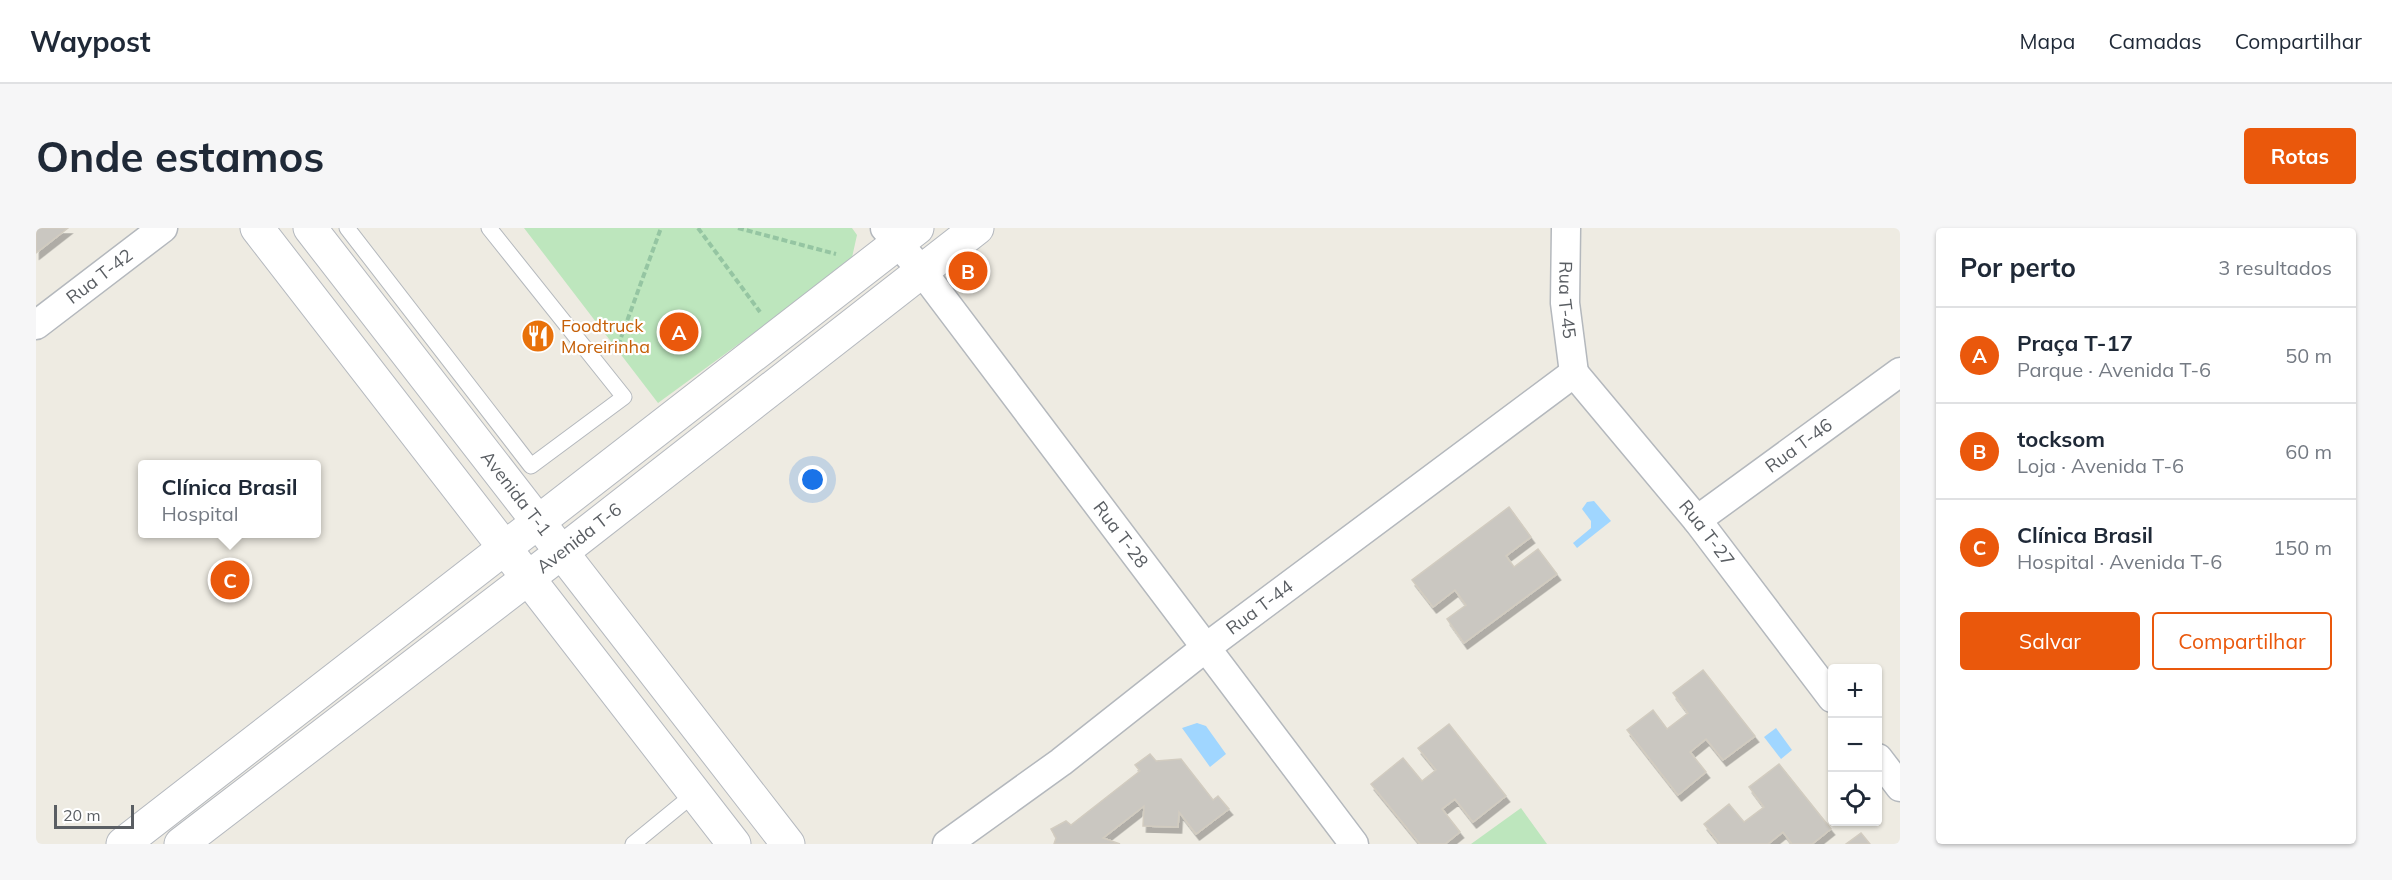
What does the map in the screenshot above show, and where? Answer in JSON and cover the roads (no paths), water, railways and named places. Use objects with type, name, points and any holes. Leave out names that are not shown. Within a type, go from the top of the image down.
[{"type":"main road","points":[[256,228],[734,844]]},
{"type":"main road","name":"Avenida T-1","points":[[310,228],[788,844]]},
{"type":"main road","name":"Avenida T-6","points":[[181,844],[562,552],[977,228]]},
{"type":"main road","points":[[123,844],[778,337],[893,241]]},
{"type":"street","name":"Rua T-42","points":[[36,325],[164,228]]},
{"type":"street","name":"Rua T-45","points":[[1566,228],[1565,303],[1574,373]]},
{"type":"street","name":"Rua T-28","points":[[893,241],[921,270],[1204,649],[1354,844]]},
{"type":"street","name":"Rua T-46","points":[[1697,520],[1900,372]]},
{"type":"street","name":"Rua T-27","points":[[1574,373],[1697,520],[1828,691]]},
{"type":"street","name":"Rua T-44","points":[[947,844],[1061,762],[1204,649],[1574,373]]},
{"type":"street","points":[[1882,763],[1900,787]]},
{"type":"lane","points":[[347,228],[531,466],[624,397],[489,228]]},
{"type":"lane","points":[[633,844],[694,794]]},
{"type":"water","points":[[1594,501],[1611,521],[1577,548],[1573,543],[1591,528],[1591,521],[1582,509],[1587,502]]},
{"type":"water","points":[[1197,723],[1206,726],[1226,754],[1210,767],[1182,728]]},
{"type":"water","points":[[1776,728],[1792,750],[1781,759],[1764,737]]},
{"type":"place","name":"tocksom","points":[[968,271]]},
{"type":"place","name":"Praça T-17","points":[[679,332]]},
{"type":"place","name":"Foodtruck Moreirinha","points":[[538,336]]},
{"type":"place","name":"Clínica Brasil","points":[[230,580]]}]
